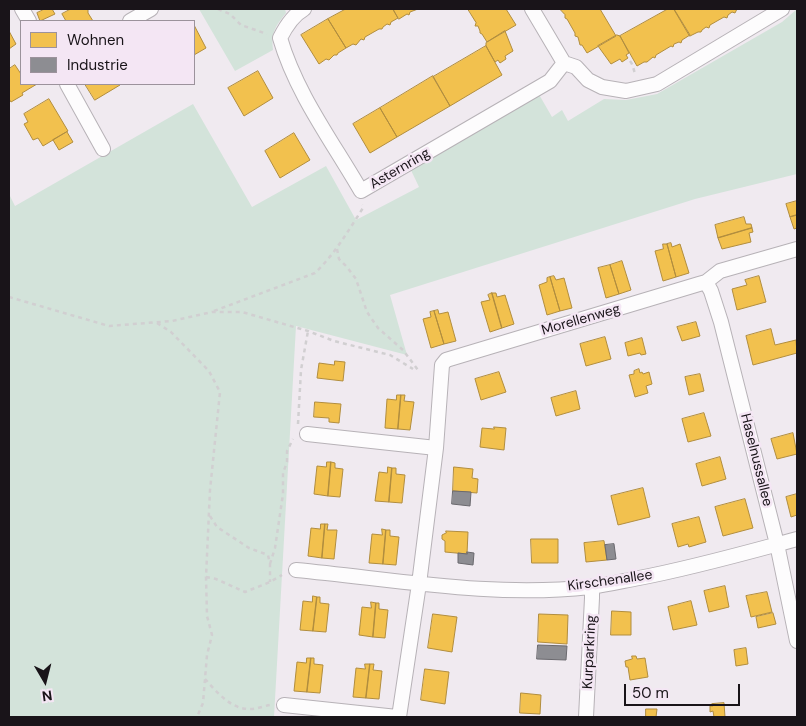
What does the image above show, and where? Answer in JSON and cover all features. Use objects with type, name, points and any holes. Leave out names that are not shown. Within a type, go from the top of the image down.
[{"type":"street","points":[[22,9],[28,20]]},
{"type":"street","points":[[132,20],[151,9]]},
{"type":"street","points":[[280,38],[286,26],[304,9]]},
{"type":"street","points":[[532,9],[564,63],[576,67],[588,80],[602,87],[626,91],[657,84],[782,9]]},
{"type":"street","name":"Asternring","points":[[280,38],[286,58],[308,104],[361,191],[550,81],[564,63]]},
{"type":"street","points":[[68,85],[103,149]]},
{"type":"street","name":"Morellenweg","points":[[284,705],[398,717],[420,584],[436,448],[442,364],[446,360],[706,282],[720,271],[797,248]]},
{"type":"street","name":"Haselnussallee","points":[[706,282],[721,322],[777,544],[797,641]]},
{"type":"street","points":[[300,430],[436,448]]},
{"type":"street","name":"Kirschenallee","points":[[420,584],[485,589],[592,587],[673,572],[797,539]]},
{"type":"street","points":[[296,570],[420,584]]},
{"type":"street","name":"Kurparkring","points":[[586,717],[592,587]]},
{"type":"path","points":[[218,9],[230,14],[241,25],[280,38]]},
{"type":"path","points":[[9,297],[109,326],[172,321],[212,312],[315,273],[337,249],[363,208],[361,191]]},
{"type":"path","points":[[337,249],[339,259],[356,279],[367,312],[378,328],[403,350],[418,370]]},
{"type":"path","points":[[212,312],[242,312],[308,331],[334,341],[390,355],[413,369]]},
{"type":"path","points":[[157,323],[171,332],[209,371],[220,392],[210,490],[206,577],[207,616],[212,635],[207,655],[203,703],[197,717]]},
{"type":"path","points":[[270,564],[275,548],[283,494],[282,473],[287,462],[287,451],[300,430],[302,370],[308,331]]},
{"type":"path","points":[[210,515],[216,527],[249,548],[268,555],[270,582]]},
{"type":"path","points":[[206,577],[216,579],[244,592],[270,582],[290,570],[296,570]]},
{"type":"path","points":[[205,680],[218,694],[236,706],[253,709],[272,705],[284,705]]},
{"type":"shaded area","points":[[199,9],[285,9],[286,13],[275,30],[273,50],[235,71]]},
{"type":"shaded area","points":[[797,9],[797,174],[695,199],[390,295],[407,355],[296,326],[274,717],[9,717],[9,194],[15,206],[193,104],[252,207],[326,166],[356,220],[419,187],[409,166],[537,91],[552,117],[562,110],[568,121],[604,99],[626,100],[657,94],[782,22]]},
{"type":"building: Wohnen","points":[[45,9],[52,9],[55,14],[40,20],[37,13]]},
{"type":"building: Wohnen","points":[[71,9],[88,9],[92,20],[65,20],[62,14]]},
{"type":"building: Wohnen","points":[[346,9],[393,9],[398,18],[391,22],[390,25],[387,24],[382,29],[365,37],[364,40],[361,39],[356,45],[353,44],[346,48],[328,19]]},
{"type":"building: Wohnen","points":[[393,9],[418,9],[399,19]]},
{"type":"building: Wohnen","points":[[468,9],[506,9],[516,25],[487,42],[480,33],[478,26],[475,26],[476,23]]},
{"type":"building: Wohnen","points":[[560,9],[600,9],[616,36],[587,53],[582,45],[580,45],[578,37],[575,36]]},
{"type":"building: Wohnen","points":[[668,9],[674,9],[690,35],[682,40],[681,43],[674,44],[673,47],[671,46],[656,55],[655,58],[653,57],[637,66],[620,36]]},
{"type":"building: Wohnen","points":[[674,9],[737,9],[735,13],[732,12],[727,18],[724,17],[710,25],[709,28],[706,27],[701,32],[690,36]]},
{"type":"building: Wohnen","points":[[328,19],[346,48],[329,60],[326,59],[319,64],[301,35]]},
{"type":"building: Wohnen","points":[[195,27],[206,48],[195,54]]},
{"type":"building: Wohnen","points":[[9,31],[16,44],[9,49]]},
{"type":"building: Wohnen","points":[[505,31],[513,51],[505,56],[506,59],[500,63],[498,60],[495,62],[486,43]]},
{"type":"building: Wohnen","points":[[617,35],[620,36],[629,53],[626,55],[628,58],[622,62],[620,59],[611,64],[598,46]]},
{"type":"building: Wohnen","points":[[486,46],[502,75],[450,106],[433,77]]},
{"type":"building: Wohnen","points":[[15,65],[20,72],[20,85],[35,85],[11,102],[9,99],[9,69]]},
{"type":"building: Wohnen","points":[[258,71],[273,98],[244,116],[228,88]]},
{"type":"building: Wohnen","points":[[433,76],[450,106],[397,137],[380,108]]},
{"type":"building: Wohnen","points":[[86,85],[120,85],[95,100]]},
{"type":"building: Wohnen","points":[[49,99],[68,131],[43,146],[38,138],[33,140],[24,124],[28,122],[24,114]]},
{"type":"building: Wohnen","points":[[380,108],[397,137],[370,153],[353,124]]},
{"type":"building: Wohnen","points":[[67,132],[73,142],[59,150],[53,140]]},
{"type":"building: Wohnen","points":[[294,133],[310,160],[280,178],[265,151]]},
{"type":"building: Wohnen","points":[[797,201],[797,215],[790,217],[786,204]]},
{"type":"building: Wohnen","points":[[797,215],[797,228],[794,229],[790,217]]},
{"type":"building: Wohnen","points":[[744,217],[746,224],[751,224],[752,228],[718,238],[715,225]]},
{"type":"building: Wohnen","points":[[752,228],[753,232],[749,233],[751,242],[722,249],[718,238]]},
{"type":"building: Wohnen","points":[[671,243],[672,247],[680,244],[689,273],[676,277],[667,244]]},
{"type":"building: Wohnen","points":[[663,244],[667,244],[676,277],[663,281],[655,251],[663,249]]},
{"type":"building: Wohnen","points":[[622,261],[631,290],[619,294],[610,265]]},
{"type":"building: Wohnen","points":[[610,265],[619,294],[606,298],[598,268]]},
{"type":"building: Wohnen","points":[[554,276],[556,280],[564,278],[572,308],[560,311],[550,277]]},
{"type":"building: Wohnen","points":[[759,276],[766,302],[737,310],[732,289],[747,285],[745,280]]},
{"type":"building: Wohnen","points":[[550,277],[560,311],[547,315],[539,285],[547,282],[547,278]]},
{"type":"building: Wohnen","points":[[492,293],[502,328],[490,332],[481,302],[490,300],[488,295]]},
{"type":"building: Wohnen","points":[[492,293],[496,293],[497,297],[505,295],[514,324],[502,328]]},
{"type":"building: Wohnen","points":[[438,310],[439,314],[448,312],[456,341],[444,344],[434,311]]},
{"type":"building: Wohnen","points":[[434,311],[444,344],[431,348],[423,319],[431,317],[430,312]]},
{"type":"building: Wohnen","points":[[696,322],[700,336],[682,341],[677,327]]},
{"type":"building: Wohnen","points":[[771,329],[775,345],[796,340],[797,353],[753,365],[746,336]]},
{"type":"building: Wohnen","points":[[605,337],[611,359],[586,366],[580,344]]},
{"type":"building: Wohnen","points":[[642,338],[646,354],[641,355],[640,353],[628,356],[625,343]]},
{"type":"building: Wohnen","points":[[335,361],[345,362],[343,381],[317,378],[319,363],[334,365]]},
{"type":"building: Wohnen","points":[[639,369],[640,373],[642,372],[643,374],[649,372],[652,384],[646,386],[648,393],[635,397],[629,375],[634,374],[634,371]]},
{"type":"building: Wohnen","points":[[499,372],[506,392],[481,400],[475,379]]},
{"type":"building: Wohnen","points":[[700,374],[704,391],[689,395],[685,377]]},
{"type":"building: Wohnen","points":[[576,391],[580,409],[556,416],[551,398]]},
{"type":"building: Wohnen","points":[[397,395],[401,395],[398,429],[385,428],[387,399],[396,400]]},
{"type":"building: Wohnen","points":[[401,395],[405,395],[404,401],[414,402],[410,430],[398,429]]},
{"type":"building: Wohnen","points":[[315,402],[341,404],[339,423],[329,422],[329,418],[314,417]]},
{"type":"building: Wohnen","points":[[704,413],[711,436],[688,442],[682,419]]},
{"type":"building: Wohnen","points":[[494,427],[506,428],[504,450],[480,447],[482,428],[494,429]]},
{"type":"building: Wohnen","points":[[793,433],[797,454],[777,459],[771,439]]},
{"type":"building: Wohnen","points":[[720,457],[726,479],[702,486],[696,464]]},
{"type":"building: Wohnen","points":[[327,462],[331,462],[328,496],[314,494],[317,466],[326,467]]},
{"type":"building: Wohnen","points":[[331,462],[335,463],[335,468],[343,469],[340,497],[328,496]]},
{"type":"building: Wohnen","points":[[388,467],[392,468],[389,502],[375,501],[379,472],[387,473]]},
{"type":"building: Wohnen","points":[[454,467],[473,469],[472,478],[478,479],[477,493],[453,491]]},
{"type":"building: Wohnen","points":[[392,468],[396,468],[396,474],[405,475],[402,503],[389,502]]},
{"type":"building: Wohnen","points":[[643,488],[650,517],[618,525],[611,496]]},
{"type":"building: Wohnen","points":[[797,494],[797,515],[791,517],[786,497]]},
{"type":"building: Wohnen","points":[[745,499],[753,528],[723,536],[715,507]]},
{"type":"building: Wohnen","points":[[699,517],[706,542],[689,547],[688,544],[678,547],[672,524]]},
{"type":"building: Wohnen","points":[[321,524],[325,524],[322,558],[308,556],[311,528],[320,529]]},
{"type":"building: Wohnen","points":[[325,524],[328,524],[327,530],[337,530],[334,559],[322,558]]},
{"type":"building: Wohnen","points":[[382,529],[386,530],[383,564],[369,563],[372,534],[382,535]]},
{"type":"building: Wohnen","points":[[386,530],[390,530],[390,536],[399,537],[396,565],[383,564]]},
{"type":"building: Wohnen","points":[[446,531],[468,532],[467,554],[445,552],[445,541],[442,539],[442,535]]},
{"type":"building: Wohnen","points":[[531,539],[558,539],[558,563],[532,563]]},
{"type":"building: Wohnen","points":[[604,541],[607,560],[586,562],[584,543]]},
{"type":"building: Wohnen","points":[[725,586],[729,607],[709,612],[704,591]]},
{"type":"building: Wohnen","points":[[767,592],[772,612],[751,617],[746,596]]},
{"type":"building: Wohnen","points":[[313,596],[317,597],[313,631],[300,630],[303,601],[312,602]]},
{"type":"building: Wohnen","points":[[317,597],[320,597],[320,603],[329,604],[326,632],[313,631]]},
{"type":"building: Wohnen","points":[[691,601],[697,625],[673,630],[668,607]]},
{"type":"building: Wohnen","points":[[371,602],[376,603],[373,637],[359,635],[362,607],[371,608]]},
{"type":"building: Wohnen","points":[[376,603],[379,603],[379,609],[388,610],[385,638],[373,637]]},
{"type":"building: Wohnen","points":[[612,611],[631,612],[631,635],[611,635]]},
{"type":"building: Wohnen","points":[[773,613],[776,624],[758,628],[756,617]]},
{"type":"building: Wohnen","points":[[433,614],[457,617],[452,652],[428,648]]},
{"type":"building: Wohnen","points":[[539,614],[568,615],[567,644],[538,642]]},
{"type":"building: Wohnen","points":[[746,648],[748,664],[736,666],[734,650]]},
{"type":"building: Wohnen","points":[[632,656],[636,656],[637,659],[645,658],[648,677],[630,680],[625,661],[632,659]]},
{"type":"building: Wohnen","points":[[307,658],[311,658],[307,692],[294,691],[297,662],[306,663]]},
{"type":"building: Wohnen","points":[[311,658],[314,658],[314,664],[323,665],[320,693],[307,692]]},
{"type":"building: Wohnen","points":[[365,664],[370,664],[366,698],[353,697],[356,668],[365,669]]},
{"type":"building: Wohnen","points":[[370,664],[374,664],[373,670],[382,671],[379,699],[366,698]]},
{"type":"building: Wohnen","points":[[425,669],[449,672],[445,704],[421,700]]},
{"type":"building: Wohnen","points":[[521,693],[541,695],[540,714],[520,713]]},
{"type":"building: Wohnen","points":[[724,703],[725,717],[714,717],[713,711],[710,712],[710,706],[713,706],[712,704]]},
{"type":"building: Wohnen","points":[[646,709],[657,709],[656,717],[646,717]]},
{"type":"building: Industrie","points":[[453,491],[471,492],[470,506],[452,504]]},
{"type":"building: Industrie","points":[[614,544],[616,559],[607,560],[605,545]]},
{"type":"building: Industrie","points":[[467,552],[474,553],[473,565],[458,563],[458,553],[467,554]]},
{"type":"building: Industrie","points":[[538,645],[567,646],[566,660],[537,659]]}]
